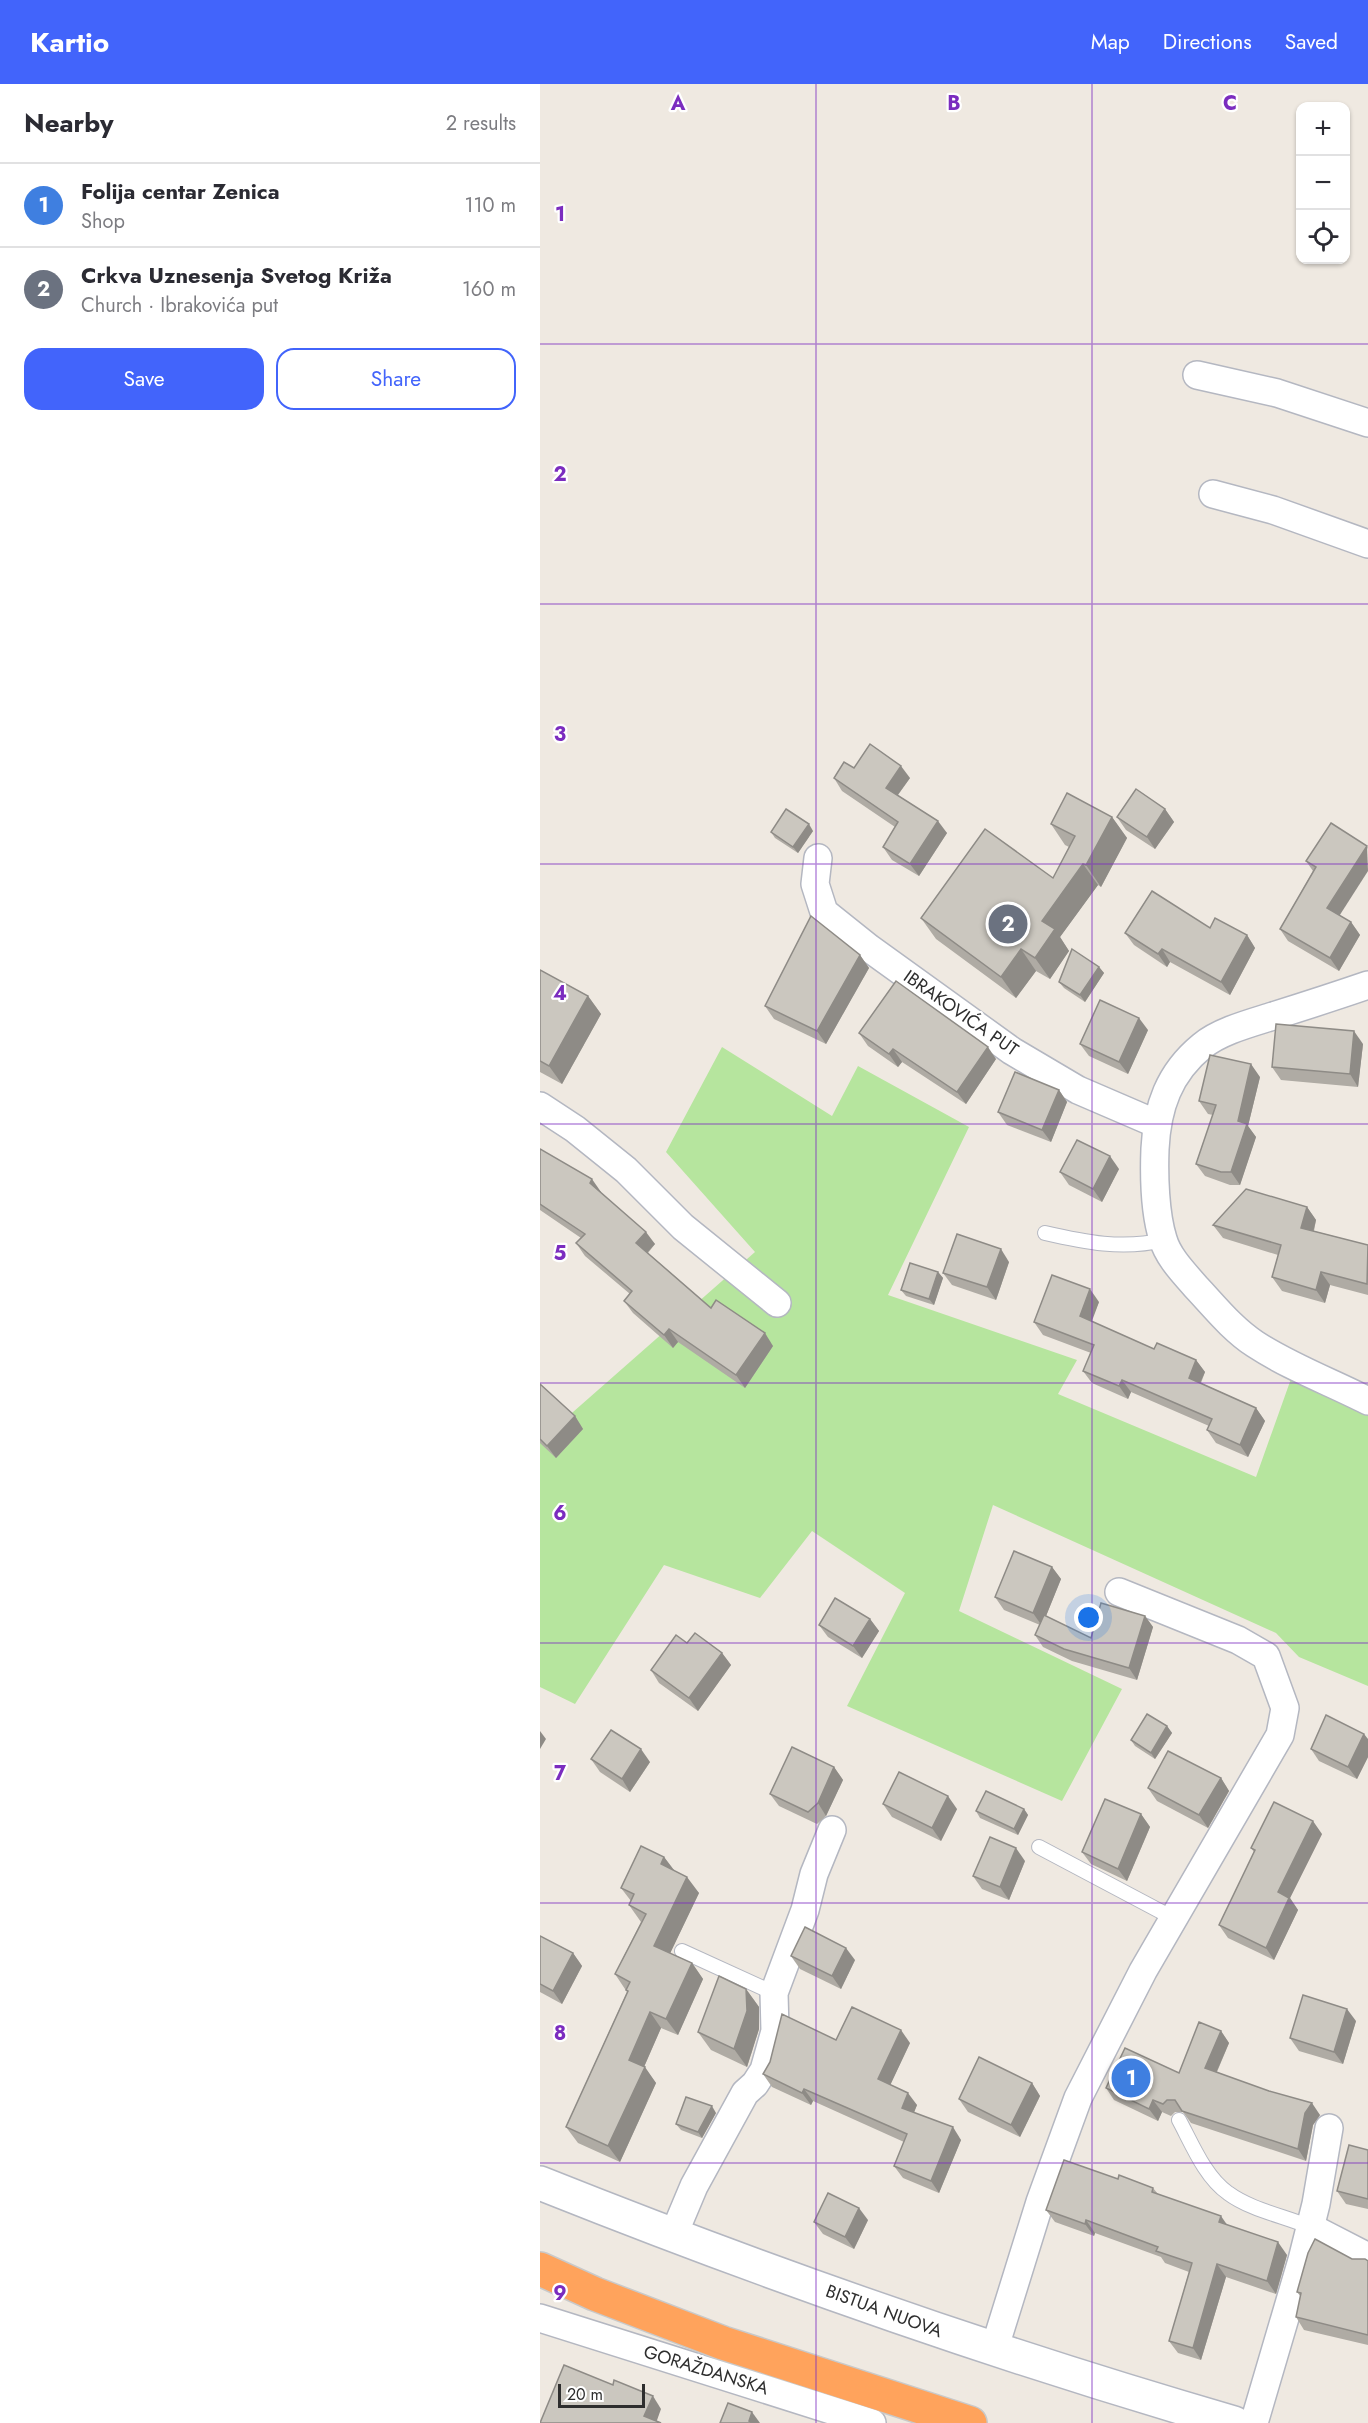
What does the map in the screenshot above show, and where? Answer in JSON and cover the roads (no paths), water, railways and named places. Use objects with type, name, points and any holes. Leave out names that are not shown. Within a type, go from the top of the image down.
[{"type":"highway","points":[[540,2269],[595,2294],[723,2343],[970,2423]]},
{"type":"street","points":[[1197,375],[1276,393],[1368,423]]},
{"type":"street","points":[[1213,494],[1273,510],[1368,544]]},
{"type":"street","name":"IBRAKOVIĆA PUT","points":[[818,858],[814,884],[824,912],[869,948],[1012,1051],[1078,1090],[1156,1124]]},
{"type":"street","points":[[1368,985],[1241,1026],[1203,1045],[1174,1074],[1164,1096],[1156,1124],[1155,1163],[1159,1221],[1163,1240],[1170,1256],[1186,1276],[1221,1314],[1253,1343],[1368,1401]]},
{"type":"street","points":[[540,1106],[575,1129],[626,1170],[683,1227],[777,1304]]},
{"type":"street","points":[[994,2350],[1040,2202],[1078,2098],[1173,1918],[1280,1735],[1285,1708],[1266,1656],[1238,1640],[1119,1592]]},
{"type":"street","points":[[673,2236],[694,2186],[745,2093],[755,2084],[764,2070],[775,2031],[774,1993],[806,1910],[814,1874],[832,1830]]},
{"type":"street","points":[[1254,2423],[1310,2227],[1329,2128]]},
{"type":"street","name":"BISTUA NUOVA","points":[[540,2183],[673,2236],[994,2350],[1234,2423]]},
{"type":"street","points":[[1310,2227],[1368,2257]]},
{"type":"street","name":"GORAŽDANSKA","points":[[540,2318],[872,2423]]},
{"type":"lane","points":[[1045,1233],[1092,1244],[1150,1244],[1163,1240]]},
{"type":"lane","points":[[1039,1846],[1173,1918]]},
{"type":"lane","points":[[682,1950],[774,1993]]},
{"type":"lane","points":[[1179,2120],[1210,2174],[1227,2193],[1248,2204],[1310,2227]]},
{"type":"place","name":"Crkva Uznesenja Svetog Križa","points":[[1008,924]]},
{"type":"place","name":"Folija centar Zenica","points":[[1131,2078]]}]
